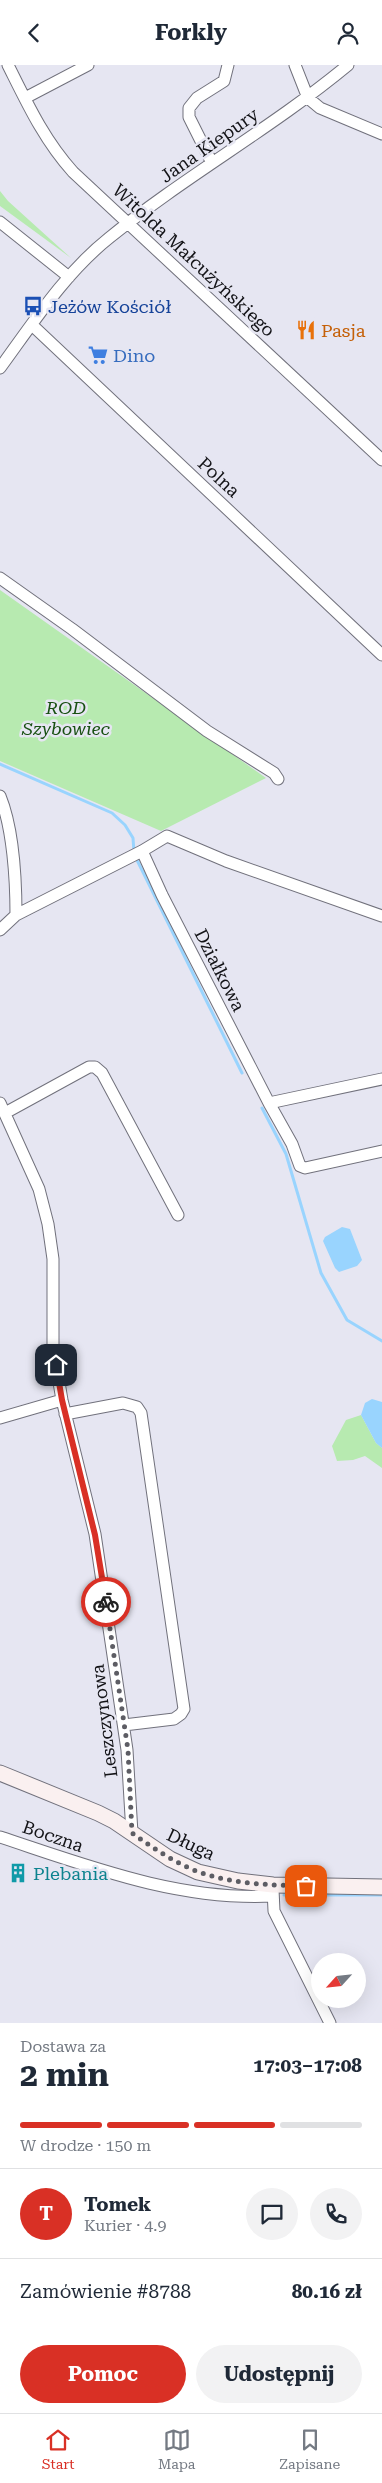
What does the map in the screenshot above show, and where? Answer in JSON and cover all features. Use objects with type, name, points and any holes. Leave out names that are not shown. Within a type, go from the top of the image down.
[{"type":"street","name":"Witolda Małcużyńskiego","points":[[8,65],[54,151],[73,172],[130,222],[382,460]]},
{"type":"street","points":[[24,98],[88,65]]},
{"type":"street","points":[[212,163],[192,124],[189,108],[197,98],[224,81],[228,65]]},
{"type":"street","points":[[294,65],[308,98],[320,108],[335,116],[382,134]]},
{"type":"street","name":"Jana Kiepury","points":[[130,222],[212,163],[308,98],[348,65]]},
{"type":"street","points":[[0,221],[68,277]]},
{"type":"street","points":[[0,368],[68,277],[108,238],[130,222]]},
{"type":"street","name":"Polna","points":[[32,325],[382,655]]},
{"type":"street","points":[[0,578],[72,629],[207,731],[274,773],[278,779]]},
{"type":"street","points":[[0,796],[11,844],[16,890],[16,915]]},
{"type":"street","points":[[0,930],[16,915],[167,836],[226,861],[382,916]]},
{"type":"street","name":"Działkowa","points":[[135,853],[162,895],[292,1144],[300,1166],[305,1168],[382,1151]]},
{"type":"street","points":[[2,1108],[89,1067],[95,1067],[102,1073],[178,1215]]},
{"type":"street","points":[[269,1103],[382,1079]]},
{"type":"street","name":"Leszczynowa","points":[[2,1108],[39,1189],[48,1224],[54,1259],[53,1347],[65,1414],[95,1535],[124,1725],[132,1833]]},
{"type":"street","points":[[0,1418],[62,1400]]},
{"type":"street","points":[[65,1414],[123,1403],[137,1407],[141,1413],[184,1709],[174,1719],[124,1725]]},
{"type":"street","name":"Długa","points":[[0,1773],[98,1813],[170,1859],[198,1872],[273,1891],[382,1887]]},
{"type":"street","name":"Boczna","points":[[0,1837],[103,1872],[174,1887],[238,1898],[273,1891]]},
{"type":"street","points":[[273,1891],[274,1911],[330,2023]]},
{"type":"green space","points":[[0,191],[8,201],[71,258],[0,206]]},
{"type":"green space","name":"ROD Szybowiec","points":[[0,590],[266,778],[161,831],[0,761]]},
{"type":"green space","points":[[361,1415],[376,1443],[382,1448],[382,1468],[365,1456],[353,1460],[337,1461],[332,1446],[346,1420]]},
{"type":"water","points":[[342,1227],[350,1229],[362,1260],[357,1266],[339,1272],[335,1268],[323,1241],[325,1237]]},
{"type":"water","points":[[372,1399],[382,1402],[382,1448],[376,1443],[361,1415],[365,1403]]},
{"type":"waterway","points":[[0,764],[112,813],[125,825],[133,838],[134,852]]},
{"type":"waterway","points":[[136,858],[242,1073]]},
{"type":"waterway","points":[[262,1108],[286,1154],[321,1273],[347,1320],[382,1341]]},
{"type":"waterway","points":[[284,1895],[382,1895]]},
{"type":"way so far","points":[[106,1602],[128,1750],[132,1833],[170,1859],[198,1872],[238,1881],[306,1886]]},
{"type":"place","name":"Jeżów Kościół","points":[[33,306]]},
{"type":"place","name":"Pasja","points":[[306,330]]},
{"type":"place","name":"Dino","points":[[98,355]]},
{"type":"place","name":"Plebania","points":[[18,1873]]},
{"type":"route","points":[[56,1365],[62,1400],[95,1535],[106,1602]]}]
